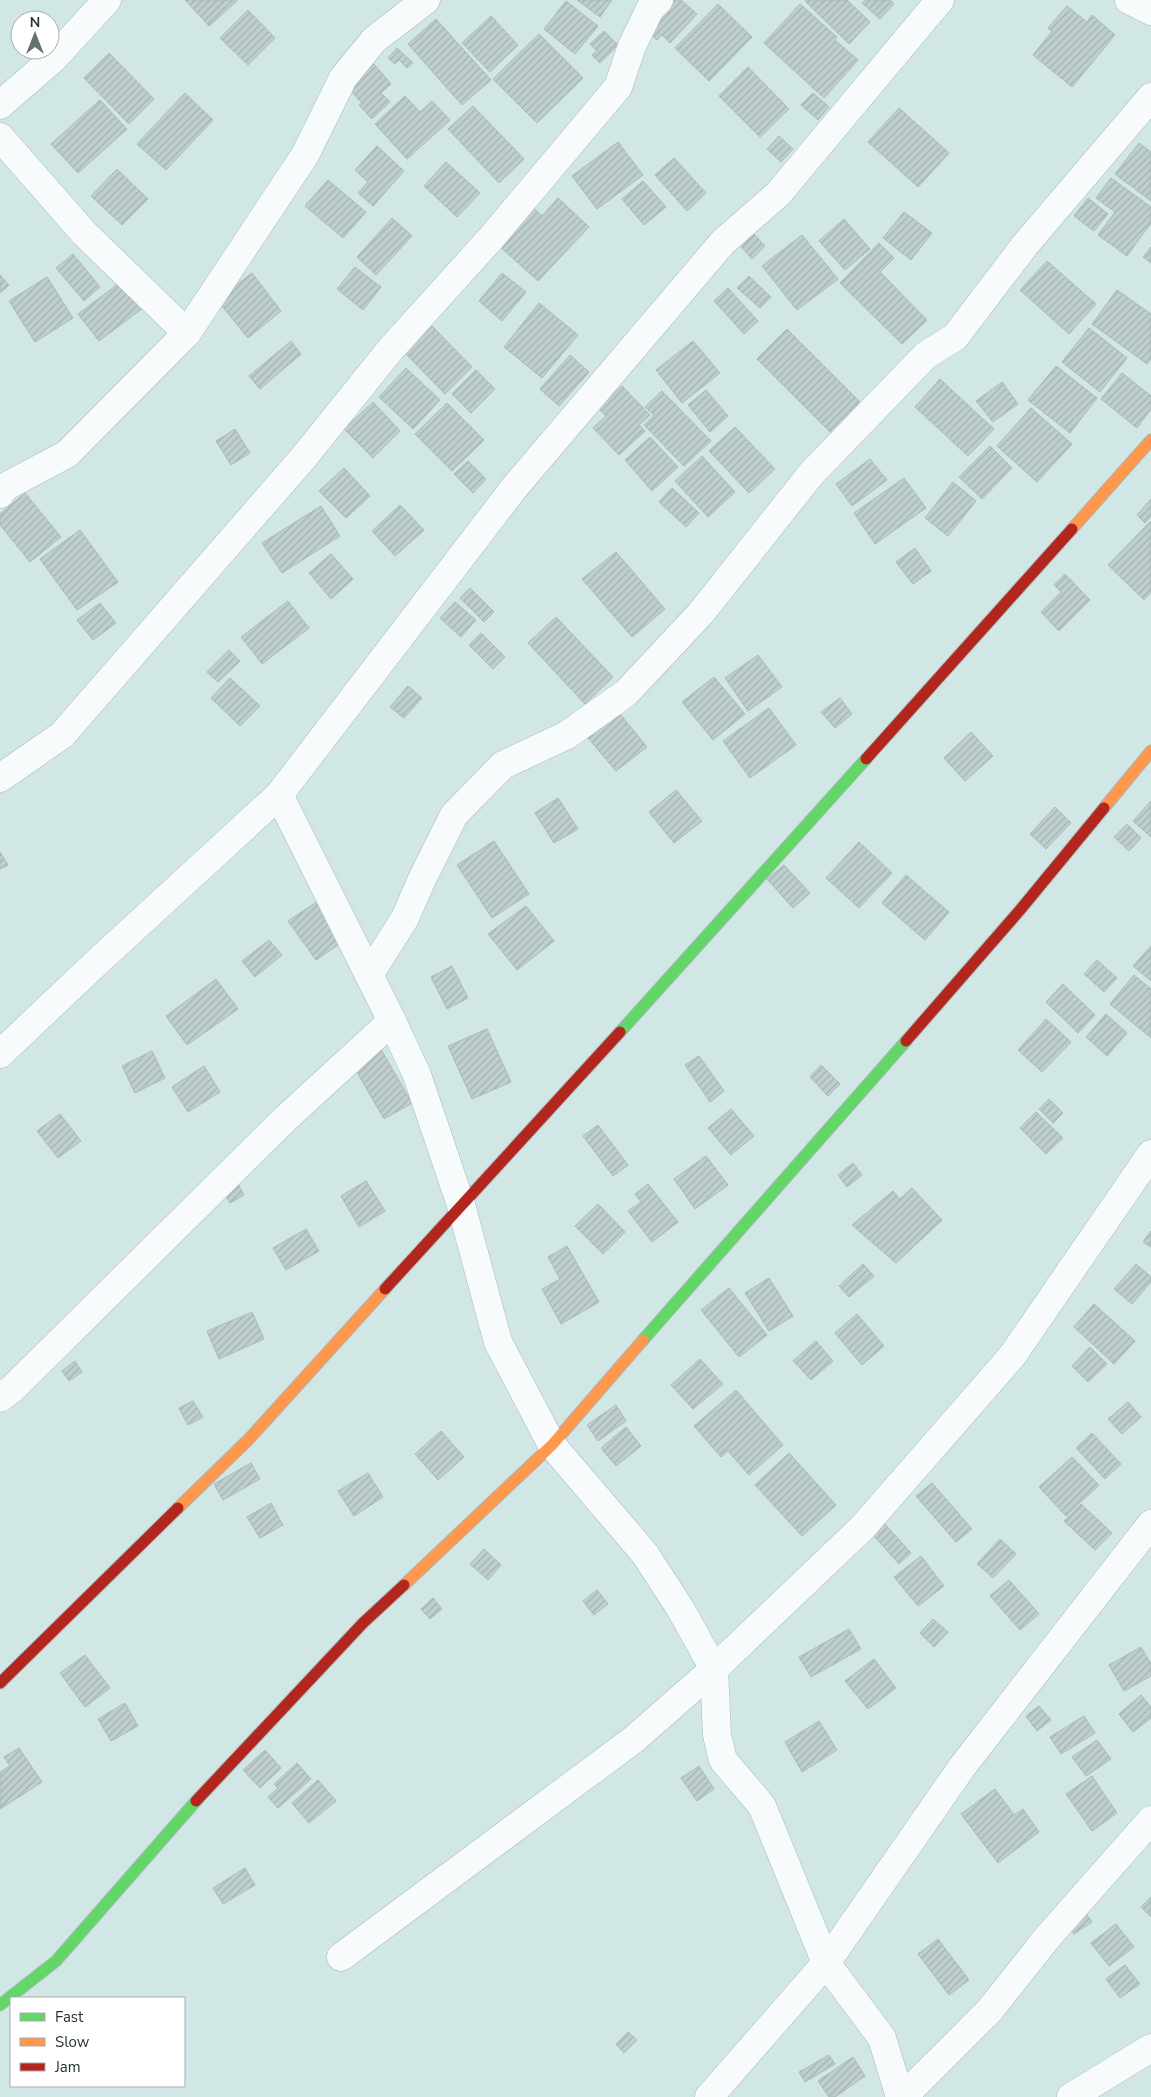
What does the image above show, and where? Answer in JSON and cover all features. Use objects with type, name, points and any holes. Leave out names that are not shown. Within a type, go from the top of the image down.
[{"type":"street","points":[[0,105],[53,59],[107,0]]},
{"type":"street","points":[[0,494],[5,487],[67,454],[187,333],[305,154],[343,78],[374,40],[426,0]]},
{"type":"street","points":[[0,778],[62,735],[297,464],[390,350],[492,237],[618,87],[632,46],[650,9],[659,0]]},
{"type":"street","points":[[0,1054],[279,795],[514,488],[723,242],[778,194],[940,0]]},
{"type":"street","points":[[1129,0],[1151,11]]},
{"type":"street","points":[[369,976],[405,918],[454,815],[502,765],[567,735],[626,693],[701,613],[811,474],[926,355],[955,338],[1025,245],[1151,97]]},
{"type":"street","points":[[0,137],[84,233],[187,333]]},
{"type":"street","points":[[0,1683],[249,1439],[752,887],[1151,440]]},
{"type":"street","points":[[10,1997],[56,1961],[161,1843],[207,1788],[363,1623],[552,1445],[1020,910],[1151,751]]},
{"type":"street","points":[[279,795],[417,1074],[461,1205],[498,1342],[552,1445],[645,1554],[680,1608],[714,1669],[717,1735],[723,1760],[762,1806],[826,1963],[882,2038],[902,2097],[990,2010],[1046,1939],[1151,1820]]},
{"type":"street","points":[[0,1398],[285,1119],[392,1021]]},
{"type":"street","points":[[341,1957],[633,1740],[714,1669],[863,1527],[1012,1356],[1151,1154]]},
{"type":"street","points":[[709,2097],[826,1963],[962,1767],[1151,1524]]},
{"type":"street","points":[[0,2005],[10,1997]]},
{"type":"street","points":[[1071,2097],[1151,2048]]},
{"type":"building","points":[[185,0],[236,0],[237,1],[209,26]]},
{"type":"building","points":[[577,0],[612,0],[600,17]]},
{"type":"building","points":[[672,0],[681,0],[697,14],[670,43],[662,35],[657,40],[645,29]]},
{"type":"building","points":[[806,0],[847,0],[870,22],[849,44]]},
{"type":"building","points":[[865,0],[890,0],[894,4],[880,19],[862,3]]},
{"type":"building","points":[[566,1],[598,26],[575,54],[544,29]]},
{"type":"building","points":[[718,4],[752,37],[709,81],[675,48]]},
{"type":"building","points":[[800,4],[837,37],[835,40],[858,60],[824,98],[764,43]]},
{"type":"building","points":[[1067,6],[1087,22],[1092,15],[1115,35],[1072,87],[1033,55],[1052,31],[1048,28]]},
{"type":"building","points":[[248,10],[275,38],[248,65],[220,38]]},
{"type":"building","points":[[491,16],[518,45],[490,72],[462,43]]},
{"type":"building","points":[[436,19],[491,80],[462,105],[408,44]]},
{"type":"building","points":[[604,31],[618,45],[600,63],[592,55],[597,51],[590,44]]},
{"type":"building","points":[[539,34],[583,78],[537,123],[493,79]]},
{"type":"building","points":[[397,48],[413,63],[407,68],[399,60],[395,64],[388,58]]},
{"type":"building","points":[[109,53],[154,99],[129,124],[84,78]]},
{"type":"building","points":[[374,64],[391,84],[381,93],[390,102],[372,119],[359,105],[362,103],[348,88]]},
{"type":"building","points":[[748,67],[789,109],[760,137],[719,96]]},
{"type":"building","points":[[185,93],[213,120],[166,170],[137,144]]},
{"type":"building","points":[[813,93],[829,107],[818,120],[801,105]]},
{"type":"building","points":[[405,96],[420,112],[432,101],[450,120],[407,159],[375,124]]},
{"type":"building","points":[[100,100],[127,129],[78,173],[51,144]]},
{"type":"building","points":[[473,106],[524,159],[499,183],[448,129]]},
{"type":"building","points":[[899,108],[949,153],[918,187],[868,142]]},
{"type":"building","points":[[779,136],[793,149],[781,162],[767,149]]},
{"type":"building","points":[[618,142],[643,175],[597,209],[572,176]]},
{"type":"building","points":[[1139,143],[1151,152],[1151,201],[1115,174]]},
{"type":"building","points":[[377,146],[404,171],[373,206],[358,193],[368,182],[355,170]]},
{"type":"building","points":[[674,158],[706,193],[687,211],[655,175]]},
{"type":"building","points":[[446,162],[480,193],[457,217],[424,186]]},
{"type":"building","points":[[117,169],[148,199],[122,225],[91,196]]},
{"type":"building","points":[[1111,178],[1151,207],[1151,223],[1127,256],[1098,235],[1115,212],[1096,198]]},
{"type":"building","points":[[328,180],[366,212],[343,238],[305,206]]},
{"type":"building","points":[[643,181],[666,207],[644,225],[622,199]]},
{"type":"building","points":[[558,198],[589,227],[538,281],[497,244],[531,206],[542,216]]},
{"type":"building","points":[[1088,198],[1108,214],[1094,231],[1074,216]]},
{"type":"building","points":[[904,212],[932,233],[911,260],[883,238]]},
{"type":"building","points":[[392,218],[412,236],[376,275],[357,257]]},
{"type":"building","points":[[844,219],[870,249],[845,270],[819,241]]},
{"type":"building","points":[[754,234],[765,246],[752,259],[741,247]]},
{"type":"building","points":[[802,235],[838,279],[797,310],[762,266]]},
{"type":"building","points":[[879,243],[894,258],[880,272],[927,320],[902,344],[840,283]]},
{"type":"building","points":[[1151,247],[1151,263],[1143,257]]},
{"type":"building","points":[[73,254],[100,287],[84,301],[56,268]]},
{"type":"building","points":[[1047,261],[1096,304],[1069,334],[1020,290]]},
{"type":"building","points":[[355,267],[381,287],[363,310],[337,289]]},
{"type":"building","points":[[252,273],[281,311],[248,338],[217,300]]},
{"type":"building","points":[[502,273],[526,292],[502,321],[479,301]]},
{"type":"building","points":[[0,275],[9,285],[0,293]]},
{"type":"building","points":[[749,276],[771,297],[760,308],[737,288]]},
{"type":"building","points":[[47,277],[73,318],[35,342],[9,301]]},
{"type":"building","points":[[122,281],[143,308],[99,341],[78,314]]},
{"type":"building","points":[[728,288],[758,321],[744,334],[714,301]]},
{"type":"building","points":[[1117,290],[1151,314],[1151,359],[1147,364],[1092,324]]},
{"type":"building","points":[[539,303],[578,335],[542,378],[504,347]]},
{"type":"building","points":[[430,324],[472,367],[445,394],[402,350]]},
{"type":"building","points":[[1089,328],[1127,358],[1100,392],[1062,362]]},
{"type":"building","points":[[787,329],[861,403],[831,433],[757,359]]},
{"type":"building","points":[[291,341],[301,354],[260,389],[249,376]]},
{"type":"building","points":[[693,341],[720,373],[682,403],[656,370]]},
{"type":"building","points":[[570,355],[589,372],[559,406],[540,389]]},
{"type":"building","points":[[1056,366],[1097,398],[1070,433],[1028,400]]},
{"type":"building","points":[[406,368],[440,400],[413,429],[379,397]]},
{"type":"building","points":[[476,370],[495,389],[471,413],[452,394]]},
{"type":"building","points":[[1122,373],[1151,396],[1151,409],[1137,428],[1101,399]]},
{"type":"building","points":[[940,379],[994,429],[968,456],[915,407]]},
{"type":"building","points":[[1002,382],[1018,404],[993,422],[976,401]]},
{"type":"building","points":[[622,386],[650,415],[639,425],[645,431],[619,455],[593,428],[606,416],[598,408]]},
{"type":"building","points":[[706,390],[728,416],[710,432],[688,405]]},
{"type":"building","points":[[662,391],[711,441],[684,466],[644,425],[654,415],[645,407]]},
{"type":"building","points":[[373,402],[400,431],[373,458],[344,429]]},
{"type":"building","points":[[447,403],[484,440],[452,471],[415,434]]},
{"type":"building","points":[[1031,408],[1072,444],[1037,482],[997,446]]},
{"type":"building","points":[[735,427],[775,469],[749,493],[709,451]]},
{"type":"building","points":[[235,429],[250,453],[231,465],[216,441]]},
{"type":"building","points":[[650,437],[678,467],[652,491],[625,460]]},
{"type":"building","points":[[990,446],[1012,468],[982,499],[959,477]]},
{"type":"building","points":[[702,456],[735,492],[708,517],[675,481]]},
{"type":"building","points":[[870,459],[887,480],[852,506],[836,484]]},
{"type":"building","points":[[468,461],[486,479],[473,493],[454,474]]},
{"type":"building","points":[[344,468],[370,496],[346,518],[319,491]]},
{"type":"building","points":[[904,478],[926,508],[875,544],[854,513]]},
{"type":"building","points":[[953,482],[976,501],[948,536],[925,518]]},
{"type":"building","points":[[672,488],[699,513],[686,527],[659,502]]},
{"type":"building","points":[[25,493],[61,537],[30,562],[0,525],[0,514]]},
{"type":"building","points":[[1151,499],[1151,516],[1145,523],[1137,515]]},
{"type":"building","points":[[400,505],[424,530],[395,556],[372,531]]},
{"type":"building","points":[[321,506],[340,536],[282,573],[262,543]]},
{"type":"building","points":[[1151,521],[1151,592],[1144,600],[1108,565]]},
{"type":"building","points":[[80,530],[118,582],[77,610],[40,559]]},
{"type":"building","points":[[915,548],[931,571],[913,584],[896,562]]},
{"type":"building","points":[[616,552],[665,609],[632,637],[582,579]]},
{"type":"building","points":[[331,554],[353,579],[331,599],[309,573]]},
{"type":"building","points":[[1065,574],[1090,600],[1059,631],[1041,612],[1061,592],[1054,585]]},
{"type":"building","points":[[470,588],[494,612],[484,622],[460,598]]},
{"type":"building","points":[[288,601],[309,628],[262,664],[241,637]]},
{"type":"building","points":[[455,602],[476,620],[461,637],[440,618]]},
{"type":"building","points":[[100,603],[116,623],[93,640],[77,620]]},
{"type":"building","points":[[556,617],[613,677],[585,704],[528,643]]},
{"type":"building","points":[[481,633],[505,657],[493,669],[469,645]]},
{"type":"building","points":[[229,650],[240,661],[218,682],[207,672]]},
{"type":"building","points":[[758,655],[782,687],[748,711],[725,678]]},
{"type":"building","points":[[714,677],[745,714],[713,740],[682,702]]},
{"type":"building","points":[[230,678],[260,706],[240,726],[211,698]]},
{"type":"building","points":[[408,686],[422,698],[404,718],[390,707]]},
{"type":"building","points":[[840,698],[852,714],[835,728],[821,712]]},
{"type":"building","points":[[769,708],[796,745],[750,778],[723,741]]},
{"type":"building","points":[[620,714],[647,747],[616,771],[588,738]]},
{"type":"building","points":[[971,732],[993,756],[965,781],[944,758]]},
{"type":"building","points":[[676,790],[702,821],[674,843],[649,812]]},
{"type":"building","points":[[558,798],[578,829],[554,843],[535,813]]},
{"type":"building","points":[[1151,801],[1151,837],[1133,821]]},
{"type":"building","points":[[1055,807],[1071,823],[1046,849],[1030,834]]},
{"type":"building","points":[[1127,824],[1141,838],[1129,851],[1114,837]]},
{"type":"building","points":[[494,841],[529,894],[492,918],[457,865]]},
{"type":"building","points":[[859,842],[892,873],[859,908],[826,878]]},
{"type":"building","points":[[0,852],[8,865],[0,869]]},
{"type":"building","points":[[784,865],[810,893],[793,908],[767,879]]},
{"type":"building","points":[[906,875],[949,912],[925,940],[882,903]]},
{"type":"building","points":[[321,899],[348,938],[316,960],[288,921]]},
{"type":"building","points":[[526,906],[554,941],[517,970],[488,934]]},
{"type":"building","points":[[269,940],[282,955],[255,977],[242,961]]},
{"type":"building","points":[[1151,946],[1151,981],[1133,966]]},
{"type":"building","points":[[1097,960],[1117,978],[1104,992],[1084,974]]},
{"type":"building","points":[[452,966],[468,998],[447,1009],[431,977]]},
{"type":"building","points":[[1134,975],[1151,989],[1151,1038],[1110,1004]]},
{"type":"building","points":[[216,979],[238,1009],[187,1045],[166,1016]]},
{"type":"building","points":[[1063,984],[1095,1015],[1078,1033],[1046,1002]]},
{"type":"building","points":[[1106,1014],[1127,1033],[1107,1056],[1086,1037]]},
{"type":"building","points":[[1046,1019],[1071,1042],[1042,1072],[1018,1050]]},
{"type":"building","points":[[487,1029],[511,1082],[472,1099],[448,1046]]},
{"type":"building","points":[[379,1046],[412,1103],[384,1119],[351,1062]]},
{"type":"building","points":[[152,1051],[165,1078],[135,1093],[122,1066]]},
{"type":"building","points":[[699,1056],[724,1091],[710,1102],[685,1065]]},
{"type":"building","points":[[821,1065],[840,1084],[828,1096],[810,1077]]},
{"type":"building","points":[[204,1066],[220,1092],[188,1112],[172,1087]]},
{"type":"building","points":[[1049,1099],[1063,1113],[1053,1123],[1039,1109]]},
{"type":"building","points":[[731,1109],[754,1136],[731,1155],[708,1128]]},
{"type":"building","points":[[1036,1112],[1063,1138],[1046,1154],[1020,1128]]},
{"type":"building","points":[[60,1114],[81,1141],[58,1158],[37,1131]]},
{"type":"building","points":[[598,1125],[628,1165],[613,1176],[583,1136]]},
{"type":"building","points":[[706,1156],[728,1185],[695,1209],[674,1179]]},
{"type":"building","points":[[853,1163],[862,1175],[847,1187],[838,1175]]},
{"type":"building","points":[[366,1181],[385,1211],[359,1227],[341,1196]]},
{"type":"building","points":[[237,1182],[244,1195],[230,1203],[223,1190]]},
{"type":"building","points":[[648,1184],[678,1222],[652,1242],[628,1211],[641,1202],[635,1194]]},
{"type":"building","points":[[912,1188],[942,1220],[896,1263],[852,1225],[893,1191],[900,1199]]},
{"type":"building","points":[[598,1204],[625,1232],[603,1254],[575,1226]]},
{"type":"building","points":[[306,1229],[319,1251],[286,1270],[273,1248]]},
{"type":"building","points":[[1151,1231],[1151,1247],[1143,1242]]},
{"type":"building","points":[[567,1246],[599,1302],[561,1324],[542,1289],[560,1279],[548,1257]]},
{"type":"building","points":[[863,1264],[874,1276],[849,1297],[839,1286]]},
{"type":"building","points":[[1136,1264],[1151,1277],[1151,1282],[1132,1304],[1114,1289]]},
{"type":"building","points":[[769,1278],[793,1316],[769,1331],[745,1293]]},
{"type":"building","points":[[729,1288],[767,1335],[739,1357],[701,1310]]},
{"type":"building","points":[[1094,1304],[1135,1341],[1114,1364],[1074,1327]]},
{"type":"building","points":[[252,1312],[264,1339],[219,1359],[207,1331]]},
{"type":"building","points":[[857,1314],[884,1346],[862,1365],[835,1333]]},
{"type":"building","points":[[816,1341],[833,1361],[811,1380],[793,1361]]},
{"type":"building","points":[[1090,1347],[1107,1364],[1088,1382],[1072,1366]]},
{"type":"building","points":[[700,1359],[723,1384],[693,1409],[671,1385]]},
{"type":"building","points":[[75,1361],[82,1372],[69,1381],[62,1371]]},
{"type":"building","points":[[736,1390],[783,1445],[749,1475],[728,1451],[721,1457],[694,1426]]},
{"type":"building","points":[[193,1401],[203,1417],[188,1425],[179,1408]]},
{"type":"building","points":[[1128,1402],[1141,1417],[1122,1434],[1108,1419]]},
{"type":"building","points":[[616,1405],[626,1421],[598,1441],[587,1425]]},
{"type":"building","points":[[626,1427],[641,1446],[616,1466],[601,1448]]},
{"type":"building","points":[[441,1431],[464,1457],[438,1480],[415,1454]]},
{"type":"building","points":[[1092,1433],[1121,1464],[1105,1479],[1076,1448]]},
{"type":"building","points":[[789,1453],[836,1505],[802,1536],[755,1485]]},
{"type":"building","points":[[1072,1457],[1099,1485],[1066,1516],[1039,1487]]},
{"type":"building","points":[[251,1463],[260,1479],[223,1500],[214,1484]]},
{"type":"building","points":[[368,1473],[383,1497],[354,1516],[338,1491]]},
{"type":"building","points":[[932,1483],[972,1529],[956,1542],[916,1496]]},
{"type":"building","points":[[271,1503],[283,1525],[260,1538],[247,1517]]},
{"type":"building","points":[[1081,1504],[1112,1533],[1095,1550],[1064,1521]]},
{"type":"building","points":[[885,1524],[911,1553],[899,1564],[873,1535]]},
{"type":"building","points":[[1000,1539],[1016,1554],[993,1578],[977,1564]]},
{"type":"building","points":[[484,1549],[501,1565],[488,1580],[470,1564]]},
{"type":"building","points":[[921,1556],[944,1586],[918,1606],[894,1577]]},
{"type":"building","points":[[1009,1580],[1039,1614],[1020,1630],[990,1596]]},
{"type":"building","points":[[597,1590],[608,1604],[594,1615],[583,1601]]},
{"type":"building","points":[[433,1598],[442,1609],[430,1619],[421,1609]]},
{"type":"building","points":[[933,1619],[948,1632],[934,1647],[920,1633]]},
{"type":"building","points":[[849,1629],[861,1649],[811,1677],[799,1657]]},
{"type":"building","points":[[1141,1647],[1151,1664],[1151,1676],[1124,1691],[1109,1665]]},
{"type":"building","points":[[85,1655],[110,1688],[85,1707],[60,1673]]},
{"type":"building","points":[[874,1659],[896,1688],[868,1709],[845,1681]]},
{"type":"building","points":[[1141,1695],[1151,1707],[1151,1718],[1133,1732],[1119,1714]]},
{"type":"building","points":[[125,1703],[138,1726],[111,1741],[98,1719]]},
{"type":"building","points":[[1039,1706],[1051,1720],[1037,1731],[1026,1716]]},
{"type":"building","points":[[1084,1716],[1095,1733],[1061,1754],[1050,1737]]},
{"type":"building","points":[[819,1721],[837,1750],[802,1772],[785,1742]]},
{"type":"building","points":[[1097,1740],[1111,1759],[1086,1776],[1072,1757]]},
{"type":"building","points":[[19,1748],[42,1782],[0,1809],[0,1772],[10,1766],[4,1757]]},
{"type":"building","points":[[265,1750],[281,1768],[260,1788],[243,1770]]},
{"type":"building","points":[[297,1763],[311,1779],[278,1808],[268,1797],[278,1788],[274,1784]]},
{"type":"building","points":[[699,1766],[714,1789],[697,1801],[681,1778]]},
{"type":"building","points":[[1092,1776],[1117,1813],[1092,1831],[1066,1794]]},
{"type":"building","points":[[318,1780],[336,1801],[309,1823],[292,1803]]},
{"type":"building","points":[[995,1789],[1014,1815],[1023,1809],[1039,1832],[998,1863],[961,1814]]},
{"type":"building","points":[[245,1868],[255,1885],[223,1904],[213,1888]]},
{"type":"building","points":[[1151,1897],[1151,1917],[1141,1907]]},
{"type":"building","points":[[1082,1908],[1092,1922],[1074,1934],[1064,1920]]},
{"type":"building","points":[[1116,1924],[1134,1947],[1109,1966],[1091,1943]]},
{"type":"building","points":[[938,1939],[969,1980],[949,1995],[918,1954]]},
{"type":"building","points":[[1125,1965],[1140,1984],[1120,1998],[1106,1979]]},
{"type":"building","points":[[628,2032],[637,2040],[624,2053],[616,2044]]},
{"type":"building","points":[[829,2055],[835,2064],[805,2082],[799,2072]]},
{"type":"building","points":[[853,2057],[865,2076],[835,2097],[829,2097],[818,2081]]},
{"type":"traffic: fast","points":[[620,1032],[866,759]]},
{"type":"traffic: fast","points":[[643,1340],[906,1041]]},
{"type":"traffic: fast","points":[[10,1997],[56,1961],[196,1801]]},
{"type":"traffic: fast","points":[[0,2005],[10,1997]]},
{"type":"traffic: slow","points":[[1072,529],[1151,440]]},
{"type":"traffic: slow","points":[[1104,808],[1151,751]]},
{"type":"traffic: slow","points":[[178,1508],[249,1439],[385,1289]]},
{"type":"traffic: slow","points":[[404,1585],[552,1445],[643,1340]]},
{"type":"traffic: jam","points":[[866,759],[1072,529]]},
{"type":"traffic: jam","points":[[906,1041],[1020,910],[1104,808]]},
{"type":"traffic: jam","points":[[385,1289],[620,1032]]},
{"type":"traffic: jam","points":[[0,1683],[178,1508]]},
{"type":"traffic: jam","points":[[196,1801],[363,1623],[404,1585]]}]
